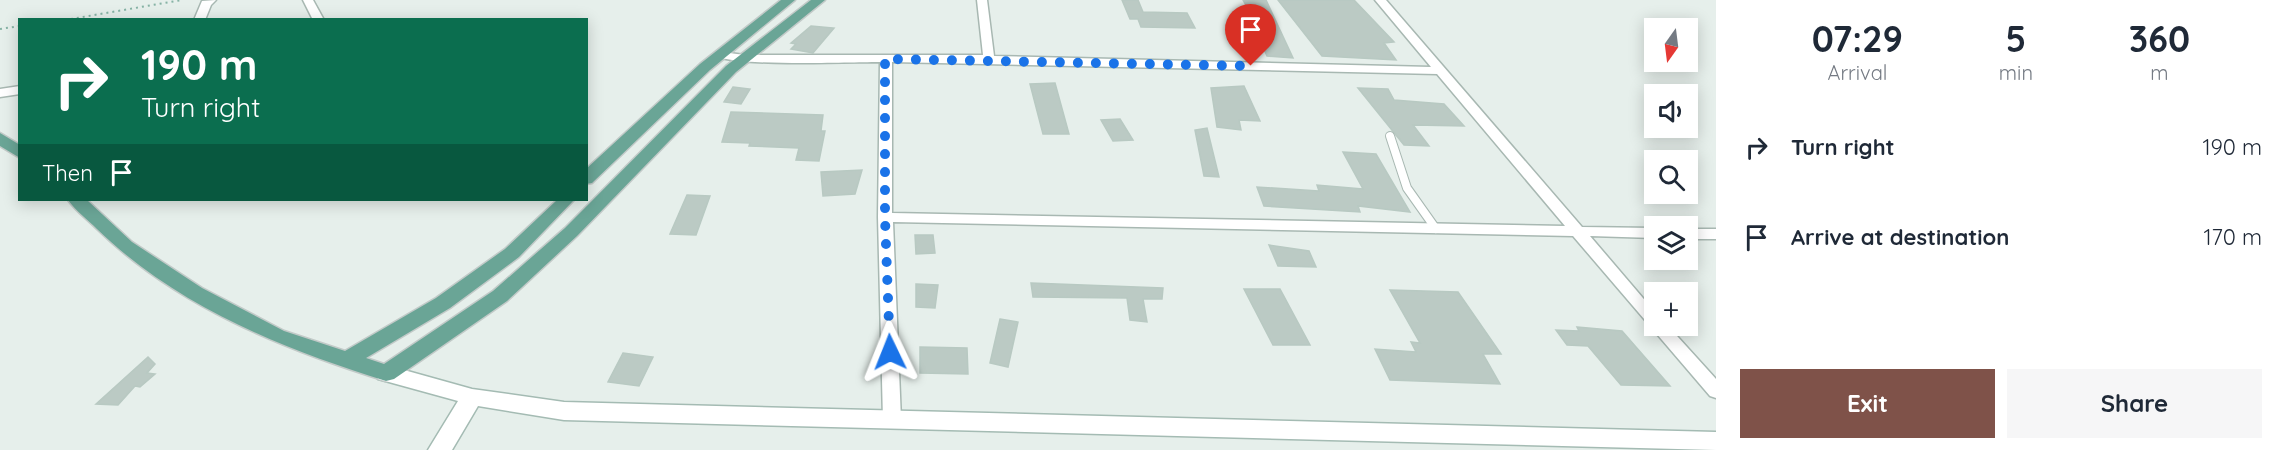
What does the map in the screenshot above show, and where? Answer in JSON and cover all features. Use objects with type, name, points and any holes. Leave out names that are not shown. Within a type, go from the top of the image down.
[{"type":"main road","points":[[588,177],[721,55],[789,0]]},
{"type":"main road","points":[[386,373],[500,296],[571,232],[745,58],[819,0]]},
{"type":"main road","points":[[0,138],[18,152]]},
{"type":"main road","points":[[79,201],[125,246],[195,293],[277,336],[386,373],[472,397],[564,411],[1716,441]]},
{"type":"main road","points":[[347,360],[443,303],[512,253],[565,201]]},
{"type":"main road","points":[[440,450],[472,397]]},
{"type":"street","points":[[200,18],[206,3],[211,0]]},
{"type":"street","points":[[308,0],[318,18]]},
{"type":"street","points":[[982,0],[989,59]]},
{"type":"street","points":[[1380,0],[1644,309]]},
{"type":"street","points":[[721,55],[745,58],[989,59],[1441,71]]},
{"type":"street","points":[[885,59],[885,218],[892,420]]},
{"type":"street","points":[[0,93],[18,90]]},
{"type":"street","points":[[885,218],[1644,233]]},
{"type":"street","points":[[1698,234],[1716,234]]},
{"type":"street","points":[[1668,336],[1716,391]]},
{"type":"lane","points":[[1390,136],[1397,148],[1409,192],[1436,229]]},
{"type":"path","points":[[77,18],[182,0]]},
{"type":"path","points":[[0,29],[18,26]]},
{"type":"building","points":[[1122,0],[1138,0],[1143,12],[1187,13],[1195,28],[1141,27],[1138,19],[1130,19]]},
{"type":"building","points":[[1243,0],[1266,0],[1293,58],[1267,56],[1252,22],[1256,22]]},
{"type":"building","points":[[1278,0],[1354,0],[1394,42],[1384,43],[1396,60],[1322,56]]},
{"type":"building","points":[[811,26],[834,28],[813,53],[791,49],[796,44],[791,43]]},
{"type":"building","points":[[1055,83],[1069,134],[1043,134],[1030,84]]},
{"type":"building","points":[[1244,86],[1260,121],[1239,120],[1241,130],[1217,127],[1211,88]]},
{"type":"building","points":[[733,87],[750,89],[741,104],[724,102]]},
{"type":"building","points":[[1358,88],[1388,89],[1394,100],[1444,104],[1464,126],[1413,125],[1429,146],[1404,145]]},
{"type":"building","points":[[731,112],[823,115],[821,131],[825,131],[819,161],[796,160],[799,148],[749,146],[750,143],[722,142]]},
{"type":"building","points":[[1120,119],[1133,140],[1113,141],[1101,120]]},
{"type":"building","points":[[1207,128],[1219,177],[1204,176],[1195,130]]},
{"type":"building","points":[[1343,152],[1376,154],[1410,212],[1358,206],[1360,212],[1264,206],[1257,187],[1319,191],[1317,185],[1363,189]]},
{"type":"building","points":[[862,170],[855,194],[823,196],[821,172]]},
{"type":"building","points":[[687,195],[710,196],[696,235],[670,234]]},
{"type":"building","points":[[915,235],[933,235],[935,253],[916,254]]},
{"type":"building","points":[[1269,245],[1309,251],[1316,267],[1278,266]]},
{"type":"building","points":[[1031,283],[1163,288],[1162,299],[1143,299],[1147,322],[1130,320],[1127,298],[1033,297]]},
{"type":"building","points":[[916,284],[938,285],[935,308],[916,307]]},
{"type":"building","points":[[1244,289],[1280,289],[1310,345],[1273,345]]},
{"type":"building","points":[[1390,290],[1458,292],[1501,354],[1483,354],[1500,384],[1390,380],[1375,349],[1416,352],[1411,342],[1420,343]]},
{"type":"building","points":[[1000,319],[1018,322],[1008,367],[990,363]]},
{"type":"building","points":[[1577,327],[1622,331],[1670,386],[1621,385],[1588,346],[1567,345],[1556,330],[1579,331]]},
{"type":"building","points":[[920,347],[967,348],[968,374],[920,373]]},
{"type":"building","points":[[623,353],[653,357],[639,386],[608,382]]},
{"type":"building","points":[[148,357],[155,364],[147,373],[155,374],[140,387],[135,386],[118,405],[96,404]]},
{"type":"route","points":[[890,352],[885,218],[885,59],[989,59],[1251,66]]}]
